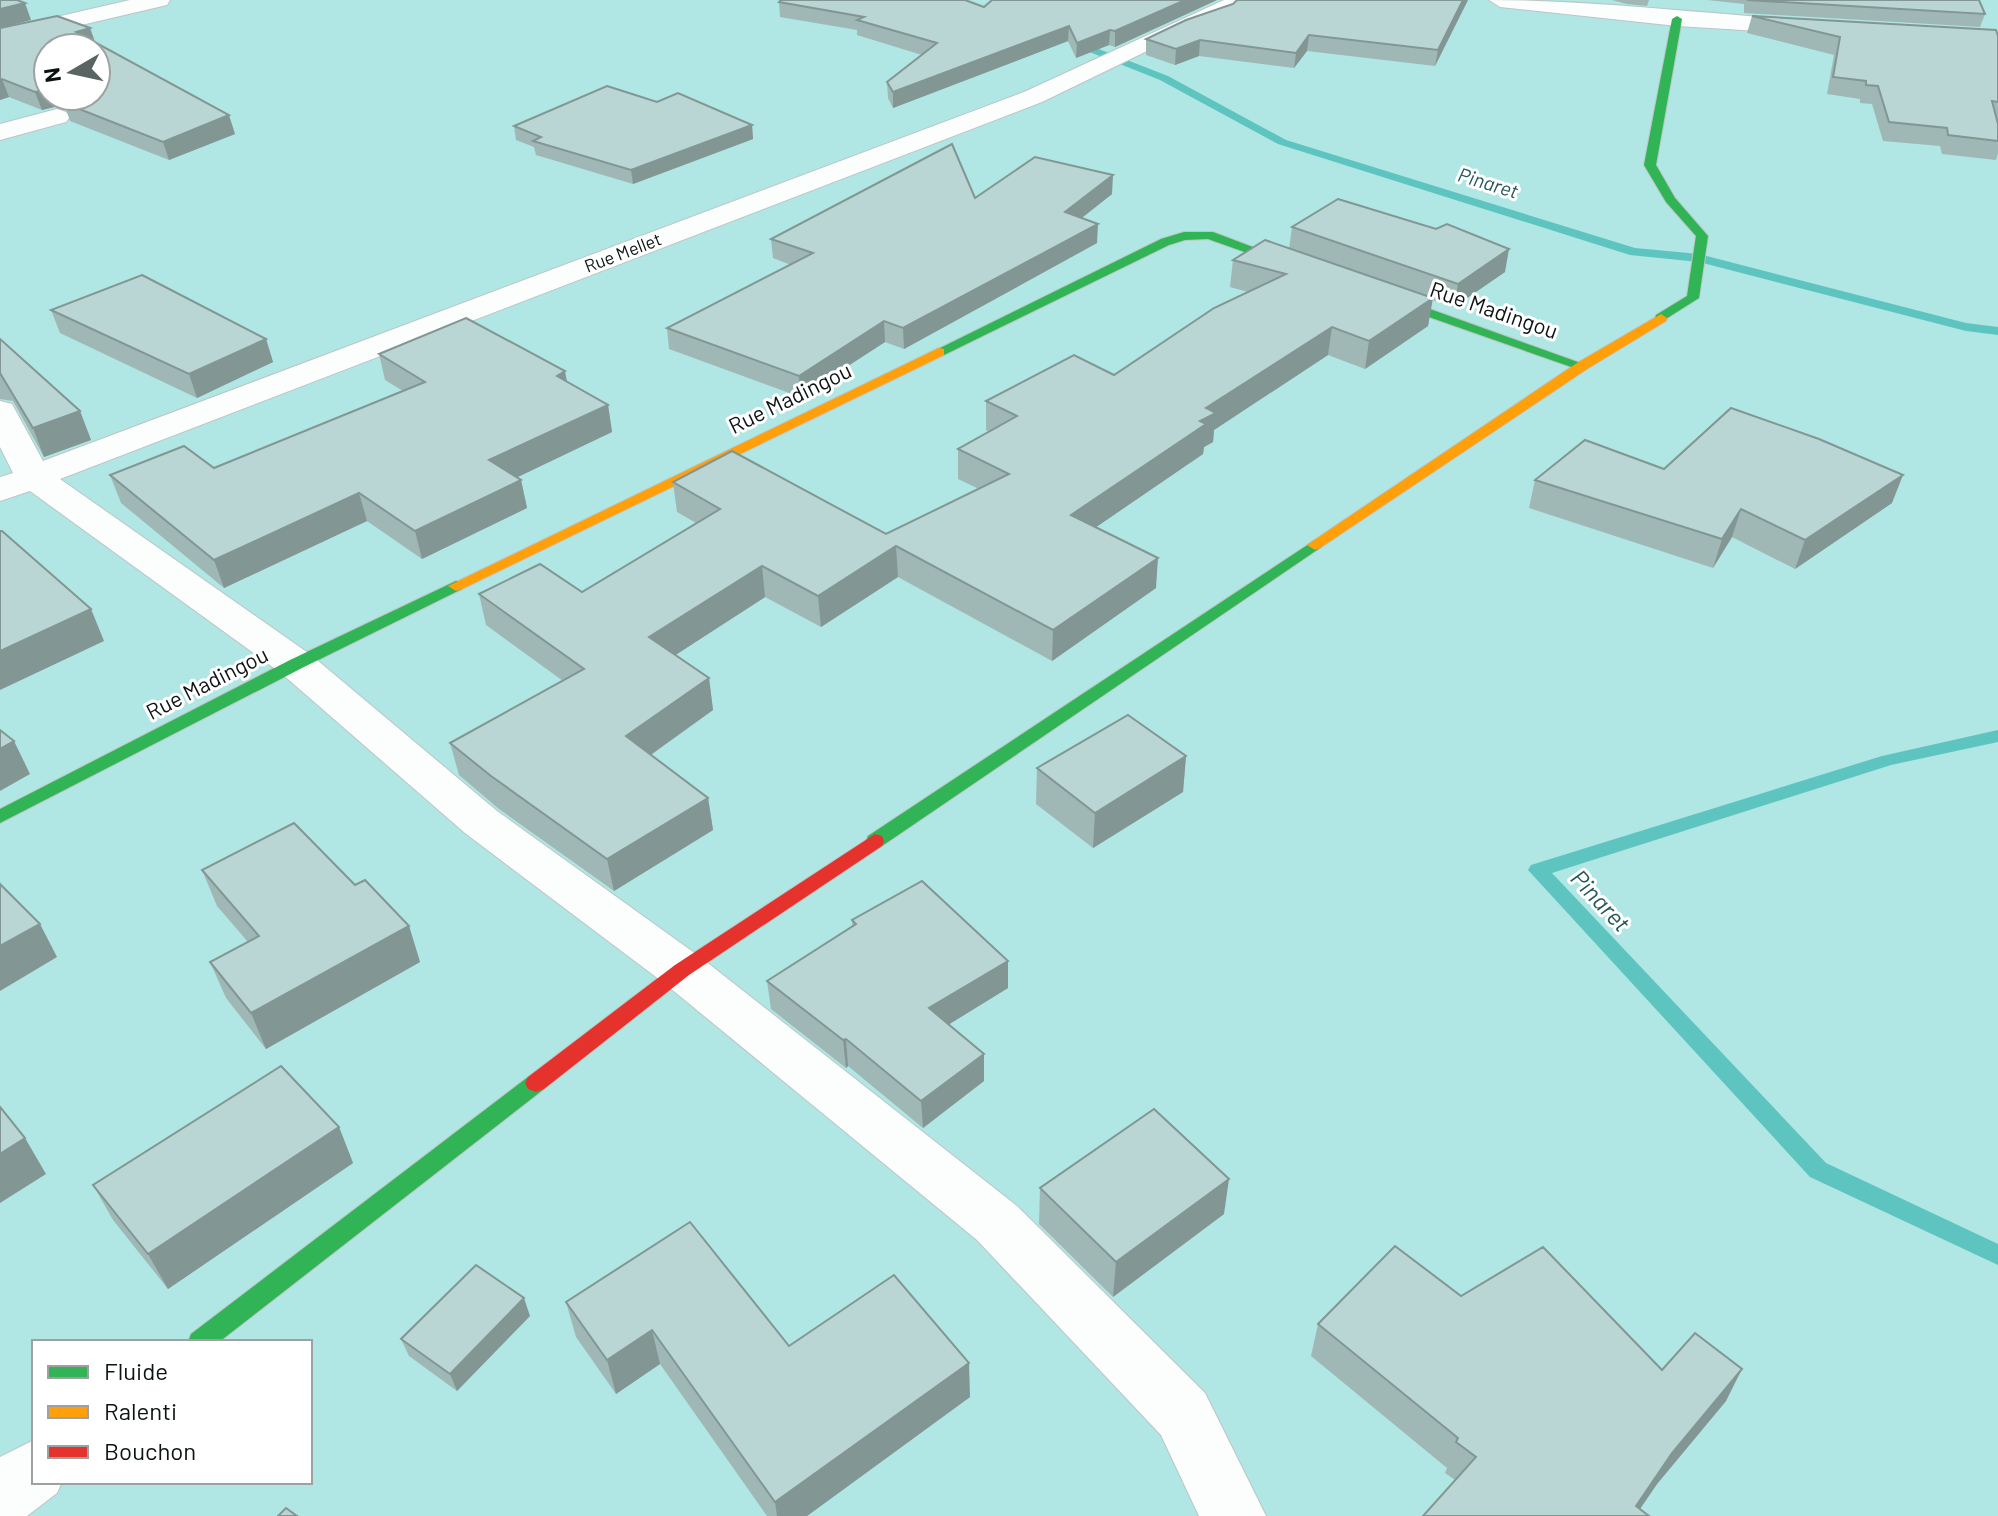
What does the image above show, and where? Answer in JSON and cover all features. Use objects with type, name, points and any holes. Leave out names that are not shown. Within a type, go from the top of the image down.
[{"type":"street","points":[[0,37],[159,0]]},
{"type":"street","name":"Rue Mellet","points":[[16,483],[1033,97],[1176,28],[1223,11],[1238,0]]},
{"type":"street","points":[[1500,0],[1677,19],[1830,28]]},
{"type":"street","points":[[203,1340],[682,970],[1582,366],[1693,298],[1702,236],[1670,200],[1650,165],[1677,19]]},
{"type":"street","points":[[0,132],[57,117]]},
{"type":"street","name":"Rue Madingou","points":[[0,817],[296,664],[1165,242],[1184,236],[1209,235],[1328,277]]},
{"type":"street","name":"Rue Madingou","points":[[1358,288],[1582,366]]},
{"type":"street","points":[[0,411],[16,483],[296,664],[481,822],[682,970],[997,1223],[1183,1414],[1233,1516]]},
{"type":"street","points":[[0,1497],[32,1473]]},
{"type":"shaded area","points":[[0,0],[1998,0],[1998,1516],[0,1516]]},
{"type":"building","points":[[0,0],[17,0],[25,3],[0,9]]},
{"type":"building","points":[[965,0],[984,7],[992,0],[1185,0],[1115,31],[1110,30],[1077,43],[1069,26],[893,92],[887,82],[937,43],[857,20],[864,17],[779,2]]},
{"type":"building","points":[[1237,0],[1463,0],[1438,50],[1309,35],[1296,53],[1200,40],[1176,49],[1146,39]]},
{"type":"building","points":[[1747,0],[1979,0],[1985,14]]},
{"type":"building","points":[[57,16],[90,28],[76,32],[32,32],[32,91],[0,80],[0,28]]},
{"type":"building","points":[[1752,16],[1996,30],[1998,102],[1992,101],[1998,124],[1998,141],[1948,135],[1947,128],[1889,122],[1878,86],[1866,85],[1866,81],[1833,77],[1840,37]]},
{"type":"building","points":[[112,52],[229,115],[163,142],[87,112],[112,112]]},
{"type":"building","points":[[607,86],[657,102],[678,93],[752,125],[631,170],[533,141],[541,137],[514,126]]},
{"type":"building","points":[[952,144],[975,198],[1035,157],[1113,175],[1065,212],[1098,224],[903,328],[884,321],[799,376],[667,328],[813,253],[771,239]]},
{"type":"building","points":[[1338,199],[1436,229],[1447,224],[1509,249],[1458,284],[1292,227]]},
{"type":"building","points":[[1265,240],[1433,298],[1369,341],[1332,327],[1206,408],[1216,413],[1200,421],[1206,424],[1071,515],[1158,558],[1053,630],[896,546],[818,596],[762,566],[649,637],[709,678],[626,736],[708,798],[607,859],[450,743],[584,669],[479,594],[540,564],[582,592],[720,509],[673,482],[732,451],[886,534],[1009,474],[958,449],[1017,416],[986,401],[1074,355],[1114,375],[1214,308],[1286,274],[1233,260]]},
{"type":"building","points":[[142,275],[266,339],[189,374],[51,310]]},
{"type":"building","points":[[466,318],[565,371],[557,376],[608,405],[489,460],[521,480],[415,531],[359,493],[214,560],[110,475],[184,446],[214,468],[425,382],[379,354]]},
{"type":"building","points":[[0,339],[80,411],[33,428],[0,373]]},
{"type":"building","points":[[1731,408],[1819,439],[1903,475],[1805,540],[1741,509],[1722,539],[1535,480],[1585,440],[1664,469]]},
{"type":"building","points":[[0,531],[91,609],[0,651]]},
{"type":"building","points":[[1128,715],[1186,756],[1095,813],[1037,768]]},
{"type":"building","points":[[0,730],[14,741],[0,749]]},
{"type":"building","points":[[294,823],[355,885],[365,880],[409,926],[251,1013],[210,962],[259,936],[202,870]]},
{"type":"building","points":[[922,881],[1008,961],[929,1008],[984,1054],[921,1101],[846,1039],[843,1040],[767,981],[856,924],[852,920]]},
{"type":"building","points":[[0,884],[40,924],[0,946]]},
{"type":"building","points":[[281,1066],[339,1127],[148,1254],[93,1185]]},
{"type":"building","points":[[0,1107],[25,1138],[0,1154]]},
{"type":"building","points":[[1154,1109],[1229,1179],[1116,1262],[1040,1188]]},
{"type":"building","points":[[690,1222],[789,1346],[894,1275],[969,1363],[775,1502],[652,1330],[607,1360],[566,1302]]},
{"type":"building","points":[[1395,1246],[1461,1296],[1543,1247],[1662,1370],[1695,1333],[1742,1369],[1672,1453],[1636,1506],[1649,1516],[1423,1516],[1476,1457],[1456,1442],[1458,1438],[1318,1324]]},
{"type":"building","points":[[476,1265],[524,1298],[450,1374],[401,1339]]},
{"type":"building","points":[[286,1508],[297,1516],[278,1516]]},
{"type":"waterway","name":"Pinaret","points":[[1075,43],[1164,78],[1282,142],[1634,252],[1699,258],[1966,327],[1998,331]]},
{"type":"waterway","name":"Pinaret","points":[[1998,736],[1888,760],[1538,870],[1818,1170],[1998,1255]]},
{"type":"traffic: fast","points":[[1661,318],[1693,298],[1702,236],[1670,200],[1650,165],[1677,19]]},
{"type":"traffic: fast","points":[[939,352],[1165,242],[1184,236],[1209,235],[1305,269]]},
{"type":"traffic: fast","points":[[1373,293],[1582,366]]},
{"type":"traffic: fast","points":[[875,841],[1315,545]]},
{"type":"traffic: fast","points":[[0,817],[296,664],[456,586]]},
{"type":"traffic: fast","points":[[203,1340],[536,1083]]},
{"type":"traffic: slow","points":[[1315,545],[1582,366],[1661,318]]},
{"type":"traffic: slow","points":[[456,586],[939,352]]},
{"type":"traffic: jam","points":[[536,1083],[682,970],[875,841]]}]
